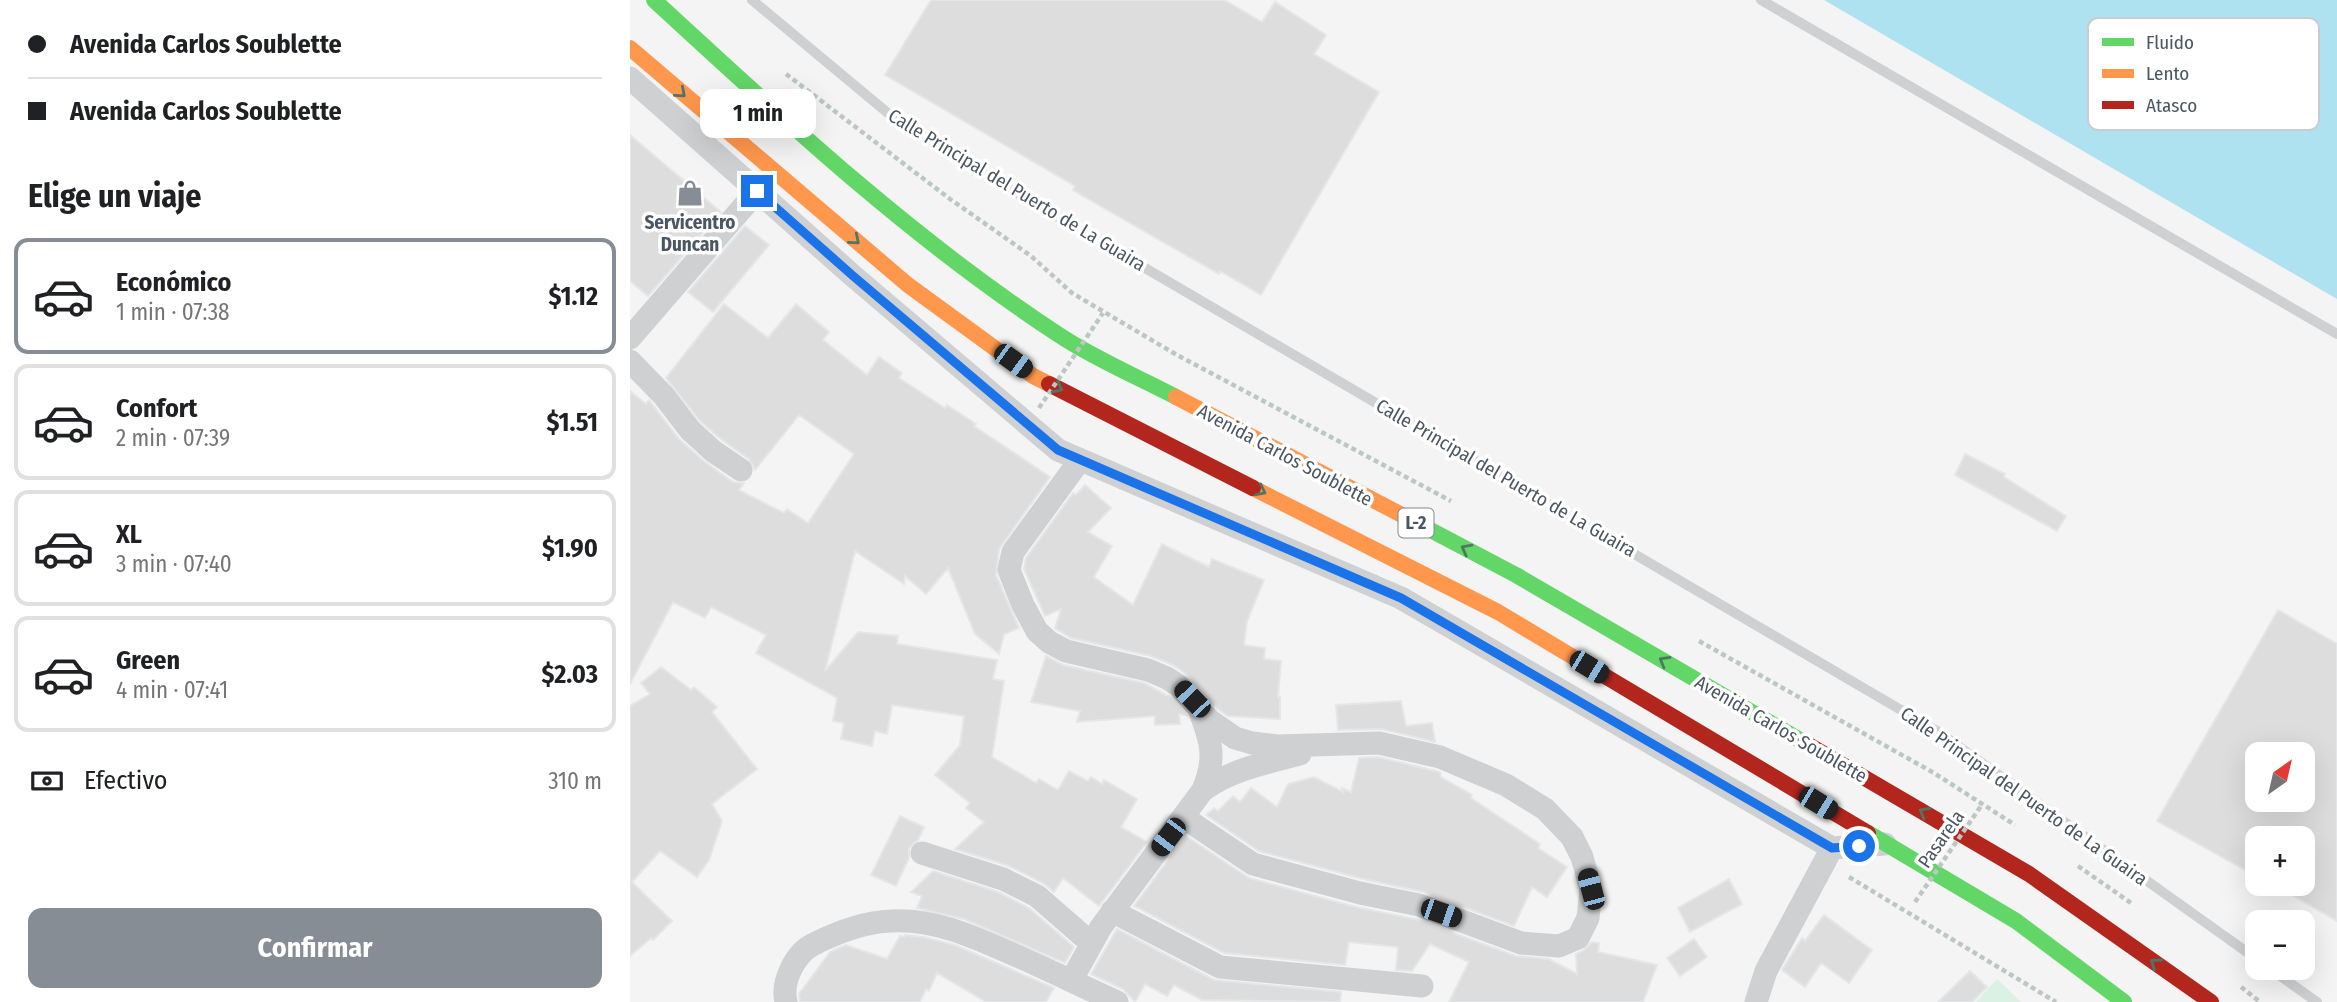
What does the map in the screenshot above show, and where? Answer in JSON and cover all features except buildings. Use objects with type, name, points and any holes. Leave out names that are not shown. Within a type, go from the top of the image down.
[{"type":"main road","name":"Avenida Carlos Soublette","points":[[654,0],[767,104],[933,246],[1060,337],[1528,582],[2029,873],[2211,1002]]},
{"type":"main road","name":"L-2","points":[[630,48],[908,285],[1033,376],[1498,612],[2016,921],[2124,1002]]},
{"type":"street","points":[[630,78],[852,275],[1058,450],[1401,598],[1832,848],[1886,844]]},
{"type":"street","points":[[630,338],[757,191]]},
{"type":"street","points":[[630,361],[664,396],[690,430],[713,451],[741,470]]},
{"type":"street","points":[[1080,460],[1013,552],[1009,570],[1037,631],[1049,642],[1066,651],[1148,670],[1167,678],[1179,686],[1199,710],[1234,738],[1278,746],[1379,743],[1440,757],[1506,785],[1545,809],[1572,837],[1582,857],[1591,889],[1588,918],[1578,938],[1559,946],[1521,943],[1419,905],[1360,893],[1253,864],[1183,817]]},
{"type":"street","points":[[1071,981],[1112,911],[1203,790],[1210,774],[1212,755],[1209,736],[1199,710]]},
{"type":"street","points":[[1203,790],[1221,777],[1250,766],[1334,746]]},
{"type":"street","points":[[1756,1002],[1766,971],[1832,848]]},
{"type":"street","points":[[922,853],[1003,879],[1037,896],[1091,943]]},
{"type":"street","points":[[1112,911],[1220,967],[1422,986]]},
{"type":"street","points":[[786,1002],[783,989],[793,964],[807,947],[842,930],[891,921],[932,923],[985,942],[1117,1002]]},
{"type":"lane","name":"Calle Principal del Puerto de La Guaira","points":[[752,0],[895,119],[998,182],[1937,731],[2245,951]]},
{"type":"lane","points":[[1760,0],[2337,334]]},
{"type":"lane","points":[[2286,980],[2317,1002]]},
{"type":"path","points":[[775,66],[950,199],[1031,256],[1072,293],[1103,313],[1039,408]]},
{"type":"path","points":[[1072,293],[1177,355],[1451,502]]},
{"type":"path","points":[[1693,637],[1934,773],[2026,832]]},
{"type":"path","name":"Pasarela","points":[[1915,902],[1981,806],[1934,773]]},
{"type":"path","points":[[2073,862],[2140,910]]},
{"type":"path","points":[[1849,877],[2056,1002]]},
{"type":"path","points":[[2238,985],[2260,1002]]},
{"type":"green space","points":[[1997,979],[2021,1002],[1976,1002]]},
{"type":"water","points":[[1824,0],[2337,0],[2337,299]]},
{"type":"traffic: fast","points":[[654,0],[800,133],[952,259],[1073,344],[1176,397]]},
{"type":"traffic: fast","points":[[1421,525],[1516,575],[1805,743]]},
{"type":"traffic: fast","points":[[1868,833],[2016,921],[2124,1002]]},
{"type":"traffic: slow","points":[[630,48],[908,285],[1033,376],[1049,384]]},
{"type":"traffic: slow","points":[[1176,397],[1421,525]]},
{"type":"traffic: slow","points":[[1253,488],[1498,612],[1578,660]]},
{"type":"traffic: jam","points":[[1049,384],[1253,488]]},
{"type":"traffic: jam","points":[[1578,660],[1868,833]]},
{"type":"traffic: jam","points":[[1805,743],[2029,874],[2211,1002]]},
{"type":"place","name":"Servicentro Duncan","points":[[690,193]]},
{"type":"route","points":[[757,191],[1058,450],[1401,598],[1832,848],[1859,846]]}]
